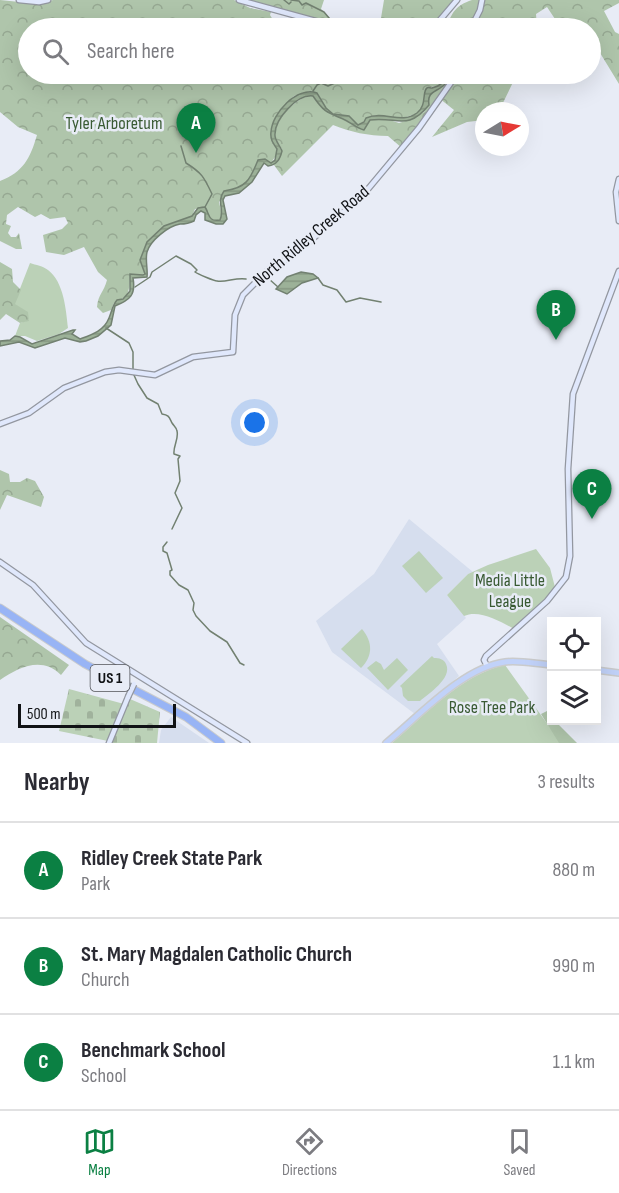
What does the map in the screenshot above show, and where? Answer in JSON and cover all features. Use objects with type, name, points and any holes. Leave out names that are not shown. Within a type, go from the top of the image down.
[{"type":"highway","name":"US 1","points":[[0,608],[85,664],[186,717],[221,743]]},
{"type":"highway","name":"US 1","points":[[0,614],[72,661],[177,716],[215,743]]},
{"type":"main road","points":[[386,743],[460,681],[487,666],[504,662],[547,665]]},
{"type":"main road","points":[[601,671],[619,673]]},
{"type":"street","points":[[20,0],[35,2],[48,0]]},
{"type":"street","points":[[239,0],[305,18]]},
{"type":"street","points":[[442,18],[457,0]]},
{"type":"street","points":[[476,18],[482,0]]},
{"type":"street","name":"North Ridley Creek Road","points":[[0,424],[29,413],[64,388],[105,372],[119,370],[155,375],[193,357],[233,352],[235,315],[243,295],[269,269],[294,255],[363,195],[419,128],[451,84]]},
{"type":"street","points":[[619,179],[616,192],[619,221]]},
{"type":"street","points":[[487,666],[484,660],[486,656],[547,601],[565,579],[570,556],[568,470],[573,394],[619,271]]},
{"type":"street","points":[[0,562],[33,585],[81,639],[247,743]]},
{"type":"street","points":[[109,743],[137,676]]},
{"type":"shaded area","points":[[445,84],[430,95],[429,105],[414,118],[408,121],[370,120],[364,130],[325,110],[313,96],[300,99],[283,115],[276,128],[275,138],[282,151],[278,161],[268,166],[264,163],[252,182],[239,193],[225,196],[223,200],[227,219],[223,224],[205,220],[205,213],[201,211],[196,215],[194,221],[175,225],[156,239],[147,252],[147,277],[133,278],[133,293],[125,301],[115,306],[111,325],[98,336],[80,342],[65,338],[35,348],[19,342],[0,346],[0,341],[10,340],[15,336],[32,344],[73,330],[75,330],[72,334],[80,339],[101,329],[107,322],[117,300],[123,299],[130,291],[130,274],[145,274],[140,260],[147,242],[164,226],[192,216],[198,208],[205,207],[211,219],[220,220],[221,199],[224,191],[237,188],[246,182],[258,160],[265,159],[271,163],[275,160],[277,149],[271,137],[272,125],[281,109],[294,97],[302,93],[317,93],[326,108],[333,114],[349,116],[358,125],[366,118],[373,116],[405,118],[411,116],[422,107],[427,88]]},
{"type":"shaded area","points":[[301,272],[313,274],[318,278],[302,283],[287,294],[276,289],[287,277]]},
{"type":"shaded area","points":[[409,519],[473,572],[468,574],[447,595],[466,618],[437,644],[459,676],[415,714],[332,652],[316,621],[374,574]]},
{"type":"shaded area","points":[[171,717],[209,743],[159,743],[161,730]]},
{"type":"green space","name":"Tyler Arboretum","points":[[0,0],[39,4],[53,0],[234,0],[250,8],[271,12],[272,18],[18,18],[18,84],[442,84],[427,88],[424,104],[418,113],[401,119],[376,115],[358,125],[349,116],[333,114],[326,108],[317,93],[311,91],[294,96],[274,122],[272,142],[277,149],[277,154],[271,163],[258,160],[243,185],[234,191],[228,191],[219,202],[222,215],[220,220],[211,219],[205,208],[195,209],[192,216],[164,226],[147,242],[140,260],[145,274],[130,274],[129,288],[124,298],[114,303],[111,310],[103,313],[97,307],[107,280],[98,272],[84,247],[64,255],[46,252],[43,235],[62,229],[68,223],[65,217],[50,219],[41,214],[35,217],[18,207],[7,215],[6,224],[11,226],[8,233],[11,237],[16,237],[19,233],[22,249],[16,249],[0,241],[0,181],[20,169],[32,151],[37,135],[18,127],[0,112]]},
{"type":"green space","points":[[249,0],[324,0],[321,9],[330,18],[306,18]]},
{"type":"green space","points":[[384,0],[455,0],[440,18],[381,18]]},
{"type":"green space","points":[[472,0],[619,0],[619,3],[604,11],[615,32],[619,34],[619,84],[601,54],[601,18],[554,18],[547,7],[536,14],[536,18],[451,18],[455,10]]},
{"type":"green space","points":[[445,84],[512,84],[503,102],[475,102],[475,121],[467,122],[432,137],[454,110],[439,98],[402,148],[388,136],[360,133],[333,125],[282,176],[274,165],[282,149],[275,138],[275,130],[282,116],[300,99],[313,96],[326,110],[364,130],[370,120],[383,118],[399,123],[412,119],[424,112],[429,105],[432,93]]},
{"type":"green space","points":[[0,262],[12,269],[13,282],[21,290],[15,304],[28,312],[29,321],[20,323],[6,314],[0,320]]},
{"type":"green space","points":[[30,263],[46,269],[58,282],[68,328],[59,334],[37,341],[25,336],[15,336],[20,323],[29,320],[14,304]]},
{"type":"green space","points":[[0,470],[9,474],[10,482],[20,482],[27,478],[35,481],[44,497],[41,507],[7,495],[0,510]]},
{"type":"green space","name":"Media Little League","points":[[536,549],[550,568],[556,591],[514,629],[483,615],[464,616],[447,595],[468,574]]},
{"type":"green space","points":[[419,551],[443,578],[426,593],[402,566]]},
{"type":"green space","points":[[0,617],[69,665],[61,675],[54,669],[38,665],[15,671],[0,680]]},
{"type":"green space","points":[[362,629],[370,644],[370,649],[368,659],[361,668],[341,649]]},
{"type":"green space","points":[[432,656],[445,662],[446,675],[439,685],[420,701],[408,701],[403,696],[400,686]]},
{"type":"green space","points":[[397,658],[408,670],[388,690],[367,668],[376,661],[384,670]]},
{"type":"green space","name":"Rose Tree Park","points":[[505,665],[561,743],[392,743],[459,686],[489,670]]},
{"type":"green space","points":[[69,689],[124,704],[108,741],[59,731]]},
{"type":"green space","points":[[130,699],[160,712],[157,743],[112,743]]},
{"type":"green space","points":[[547,711],[547,724],[541,714]]},
{"type":"green space","points":[[548,725],[559,725],[577,743],[559,743]]},
{"type":"waterway","points":[[284,0],[289,4],[291,2]]},
{"type":"waterway","points":[[291,0],[299,1],[302,5],[306,3],[324,12],[329,18]]},
{"type":"waterway","points":[[313,91],[319,84]]},
{"type":"waterway","points":[[323,84],[328,86],[332,84]]},
{"type":"waterway","points":[[181,146],[186,163],[202,176],[212,194],[205,207]]},
{"type":"waterway","points":[[135,287],[176,256],[191,264],[197,270],[195,272],[213,280],[246,279]]},
{"type":"waterway","points":[[261,278],[269,279],[278,287]]},
{"type":"waterway","points":[[318,278],[323,285],[337,290],[346,302],[360,298],[381,302]]},
{"type":"waterway","points":[[106,328],[129,343],[133,352],[133,373],[138,384],[147,398],[158,404],[162,414],[168,417],[177,430],[174,454],[180,456],[178,459],[180,481],[175,493],[182,508],[172,529]]},
{"type":"waterway","points":[[167,542],[163,551],[167,553],[172,570],[170,575],[179,585],[188,590],[194,603],[193,610],[196,616],[210,631],[227,642],[240,663],[244,665]]},
{"type":"place","name":"Ridley Creek State Park","points":[[196,153]]},
{"type":"place","name":"St. Mary Magdalen Catholic Church","points":[[556,340]]},
{"type":"place","name":"Benchmark School","points":[[592,519]]}]
